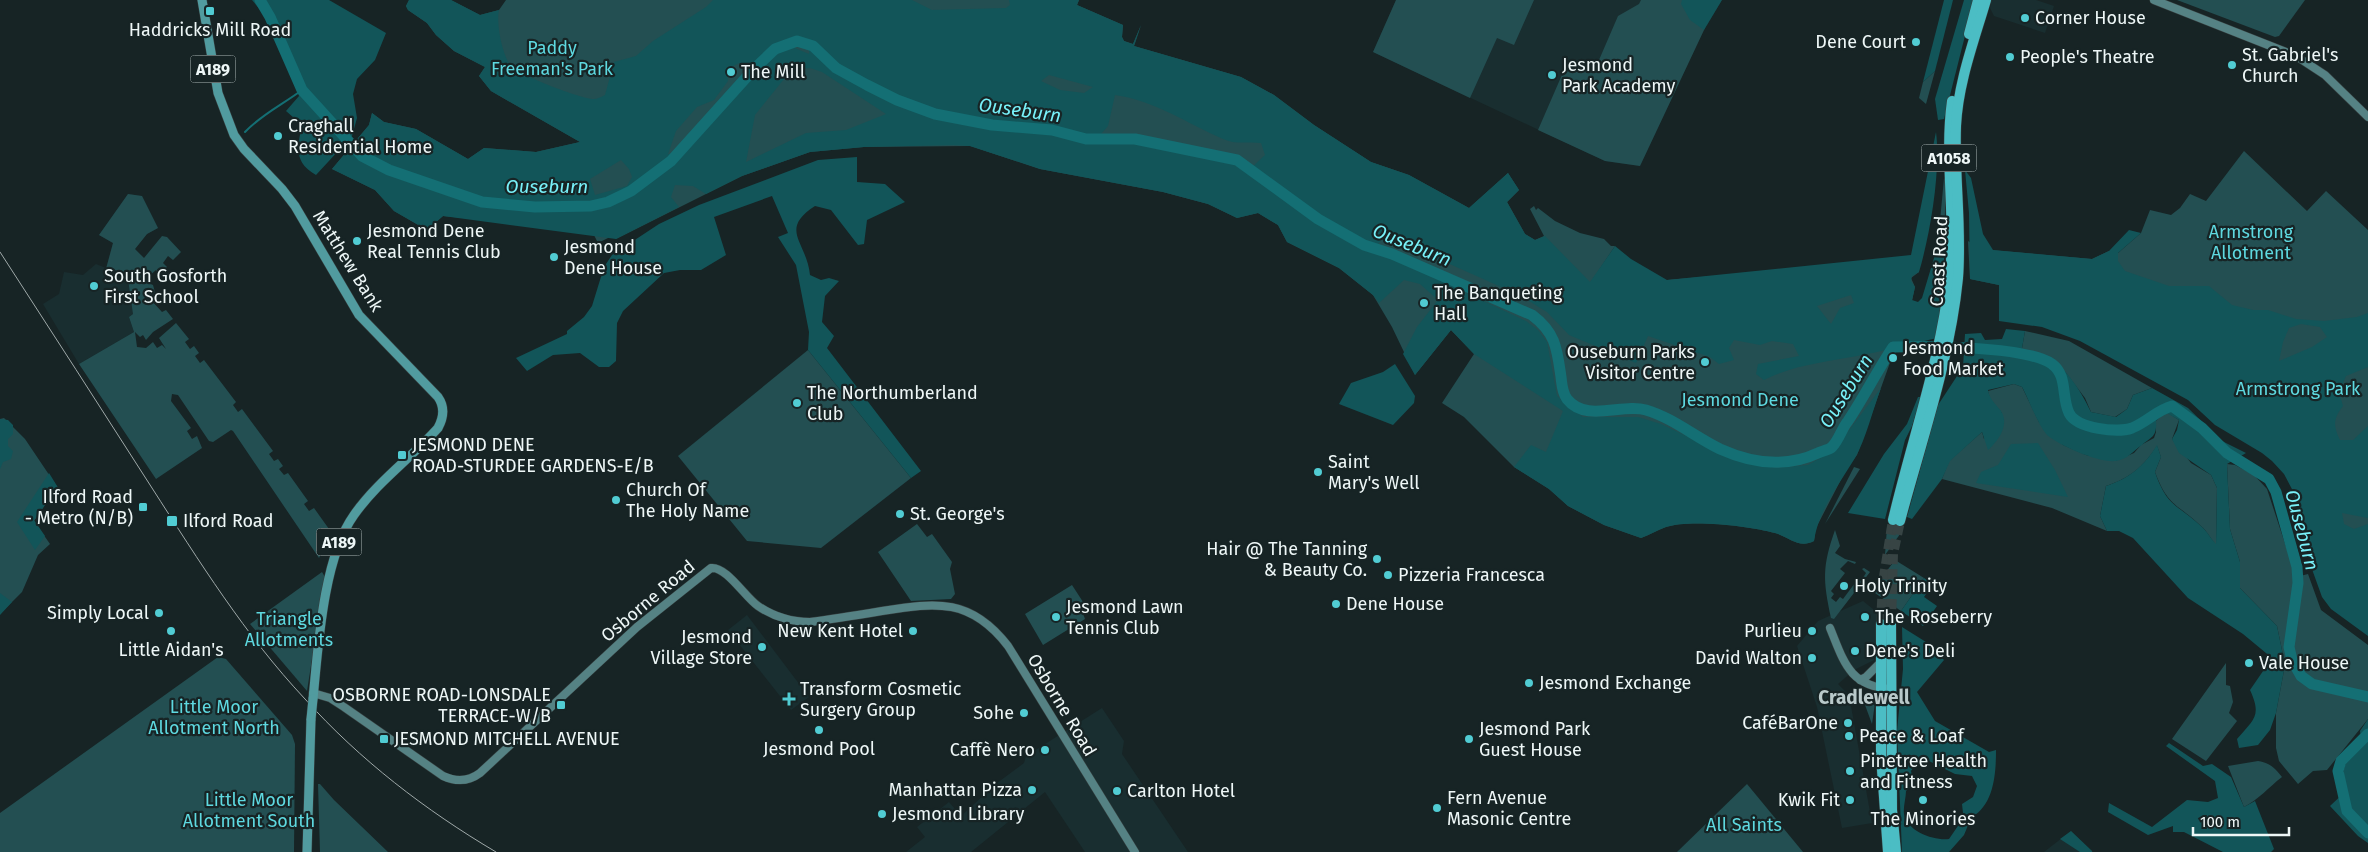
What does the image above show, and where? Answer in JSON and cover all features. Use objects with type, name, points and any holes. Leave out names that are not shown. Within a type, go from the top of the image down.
[{"type":"highway","name":"Coast Road","points":[[1948,319],[1951,242],[1949,126],[1953,98],[1978,0]]},
{"type":"highway","name":"Coast Road","points":[[1896,521],[1930,395],[1958,278],[1956,126],[1959,99],[1986,0]]},
{"type":"highway","points":[[1888,852],[1881,756],[1884,681],[1886,624],[1880,663],[1884,681],[1891,689],[1893,818],[1896,852]]},
{"type":"main road","name":"Matthew Bank","points":[[202,0],[218,93],[234,135],[244,149],[282,188],[295,206],[360,315],[440,400],[443,415],[438,428],[369,496],[343,532],[336,552],[327,594],[313,696]]},
{"type":"main road","points":[[2154,0],[2296,56],[2325,75],[2368,117]]},
{"type":"main road","name":"Osborne Road","points":[[313,696],[330,698],[443,776],[456,780],[466,780],[480,773],[637,627],[711,568],[722,570],[760,607],[774,615],[792,621],[810,622],[920,605],[951,606],[967,610],[981,618],[999,634],[1008,646],[1135,852]]},
{"type":"main road","points":[[1830,628],[1848,668],[1863,678],[1884,681]]},
{"type":"main road","points":[[1863,678],[1880,663]]},
{"type":"main road","name":"A189","points":[[307,852],[313,696]]},
{"type":"shaded area","name":"Jesmond Park Academy","points":[[1396,0],[1722,0],[1704,30],[1640,166],[1605,161],[1373,52]]},
{"type":"shaded area","name":"Corner House","points":[[1991,0],[2036,0],[2054,6],[2045,33],[1994,16],[1990,8]]},
{"type":"shaded area","name":"South Gosforth First School","points":[[128,194],[142,196],[158,228],[147,234],[135,249],[133,314],[129,317],[134,332],[79,364],[43,304],[59,294],[64,272],[83,275],[96,264],[106,268],[113,243],[99,235]]},
{"type":"shaded area","points":[[1863,601],[1878,613],[1874,660],[1854,670],[1838,684],[1849,695],[1872,823],[1842,828],[1817,707],[1797,646],[1818,621]]},
{"type":"shaded area","points":[[747,615],[809,697],[791,710],[728,630]]},
{"type":"shaded area","points":[[1102,708],[1124,741],[1122,754],[1188,852],[1085,852],[1045,792],[971,852],[906,852],[925,837],[917,827],[949,802],[961,816],[997,783],[1024,763],[1026,756]]},
{"type":"shaded area","points":[[2071,831],[2093,852],[2044,852]]},
{"type":"green space","points":[[252,0],[329,0],[386,33],[375,60],[357,79],[353,94],[357,118],[352,136],[316,175],[304,165],[299,154],[298,148],[302,125],[286,111],[299,96],[266,17]]},
{"type":"green space","name":"Jesmond Dene","points":[[409,0],[451,0],[480,15],[499,10],[506,0],[1079,0],[1077,5],[1123,25],[1122,37],[1124,41],[1133,44],[1141,25],[1134,46],[1241,77],[1274,95],[1314,125],[1371,162],[1409,175],[1469,208],[1508,173],[1519,190],[1507,202],[1525,234],[1535,240],[1544,236],[1530,209],[1534,206],[1536,210],[1538,208],[1555,221],[1580,233],[1604,239],[1611,246],[1615,246],[1591,282],[1667,280],[1782,270],[1919,272],[1911,278],[1915,287],[1912,301],[1857,455],[1848,466],[1816,528],[1814,541],[1804,544],[1764,530],[1704,524],[1666,527],[1641,538],[1604,525],[1568,506],[1549,489],[1514,467],[1464,417],[1442,403],[1474,354],[1451,330],[1415,375],[1392,327],[1373,295],[1339,268],[1287,242],[1278,225],[1258,213],[1237,218],[1208,204],[1163,192],[1040,169],[970,146],[864,147],[810,152],[742,176],[616,239],[612,236],[598,243],[592,231],[443,216],[427,230],[394,211],[375,190],[332,169],[369,125],[372,113],[384,122],[416,129],[468,159],[484,148],[536,152],[580,142],[491,91],[479,76],[485,67],[454,51],[436,35],[427,23],[408,10],[406,6]]},
{"type":"green space","name":"Jesmond Dene","points":[[409,0],[451,0],[480,15],[499,10],[498,23],[501,39],[511,66],[551,86],[594,99],[605,95],[614,62],[636,56],[653,41],[706,7],[713,0],[912,0],[932,10],[1006,8],[1010,5],[1009,0],[1079,0],[1077,5],[1123,25],[1122,37],[1124,41],[1133,44],[1141,25],[1134,46],[1241,77],[1274,95],[1314,125],[1371,162],[1409,175],[1469,208],[1508,173],[1519,190],[1507,202],[1525,234],[1535,240],[1545,236],[1590,282],[1615,246],[1631,259],[1667,280],[1911,255],[1936,132],[1936,184],[1931,222],[1919,272],[1912,276],[1911,281],[1915,287],[1912,300],[1918,302],[1922,298],[1937,248],[1944,249],[1944,293],[1937,338],[1798,367],[1764,380],[1756,374],[1758,364],[1799,356],[1793,344],[1772,341],[1760,345],[1734,340],[1729,348],[1734,360],[1719,364],[1710,357],[1648,336],[1636,363],[1569,335],[1547,312],[1519,295],[1425,253],[1382,238],[1374,252],[1394,259],[1526,321],[1538,330],[1547,342],[1557,396],[1583,417],[1638,417],[1661,424],[1737,460],[1776,468],[1808,465],[1834,450],[1881,388],[1859,450],[1825,508],[1816,530],[1814,541],[1804,544],[1764,530],[1704,524],[1666,527],[1641,538],[1604,525],[1568,506],[1549,489],[1514,467],[1531,445],[1546,452],[1563,411],[1474,354],[1451,330],[1415,375],[1403,354],[1417,327],[1438,300],[1420,284],[1404,280],[1379,303],[1373,295],[1339,268],[1287,242],[1278,225],[1258,213],[1237,218],[1208,204],[1163,192],[1040,169],[970,146],[954,145],[864,147],[810,152],[742,176],[706,194],[693,186],[675,185],[671,197],[679,207],[616,239],[443,216],[427,230],[394,211],[375,190],[332,169],[369,125],[372,113],[384,122],[416,129],[468,159],[484,148],[536,152],[580,142],[491,91],[479,76],[485,67],[454,51],[436,35],[427,23],[408,10],[406,6]],"holes":[[[809,39],[809,54],[790,46],[778,50],[680,155],[668,154],[676,131],[697,107],[714,100],[728,81],[726,70],[739,63],[746,69],[781,42]],[[810,68],[822,72],[886,114],[846,130],[806,133],[746,162],[755,115],[784,79],[796,69]],[[1049,75],[1093,87],[1084,93],[1060,90],[1041,81]],[[1115,95],[1157,107],[1228,141],[1261,143],[1265,155],[1248,171],[1236,162],[1134,140],[1095,141],[1108,126]],[[621,160],[629,169],[632,177],[627,186],[595,195],[590,179]],[[1851,295],[1854,303],[1840,308],[1831,324],[1817,306]]]},
{"type":"green space","points":[[1396,0],[1534,0],[1514,45],[1497,38],[1470,98],[1373,52]]},
{"type":"green space","points":[[1641,0],[1712,0],[1704,30],[1640,166],[1605,161],[1538,130],[1568,61],[1599,60],[1618,16],[1639,4]]},
{"type":"green space","points":[[1682,0],[1722,0],[1704,30],[1690,20],[1681,4]]},
{"type":"green space","points":[[1944,0],[1953,0],[1935,71],[1923,82]]},
{"type":"green space","points":[[1964,0],[1974,0],[1944,119],[1938,120],[1935,99]]},
{"type":"green space","points":[[2177,0],[2305,0],[2279,36],[2275,37]]},
{"type":"green space","points":[[1935,71],[1926,104],[1919,98],[1923,82]]},
{"type":"green space","name":"Armstrong Park","points":[[2244,151],[2307,211],[2326,191],[2368,230],[2368,629],[2291,479],[2269,451],[2193,396],[2067,327],[2000,317],[1999,285],[1970,279],[1968,241],[1979,249],[2092,259],[2109,251],[2118,260],[2118,253],[2141,233],[2150,210],[2171,215],[2180,208],[2190,194],[2206,201]]},
{"type":"green space","points":[[857,157],[857,182],[885,184],[905,202],[867,220],[864,244],[858,245],[831,210],[815,206],[798,222],[796,230],[810,275],[821,280],[829,278],[839,281],[825,296],[822,322],[834,336],[827,348],[921,471],[911,478],[808,350],[809,332],[796,265],[778,237],[788,233],[772,196],[714,217],[726,255],[701,270],[680,270],[664,273],[623,311],[617,323],[616,361],[609,367],[599,367],[580,353],[553,355],[527,371],[516,358],[567,334],[567,331],[584,317],[592,306],[604,267],[612,255],[659,224],[699,205],[818,160]]},
{"type":"green space","name":"Armstrong Park","points":[[1965,170],[1971,178],[1983,234],[1993,250],[2092,259],[2109,251],[2129,230],[2141,233],[2118,253],[2118,261],[2125,271],[2169,286],[2209,286],[2232,305],[2253,310],[2268,310],[2296,319],[2324,321],[2357,317],[2368,313],[2368,367],[2346,376],[2339,392],[2343,406],[2337,415],[2335,423],[2340,440],[2353,440],[2368,426],[2368,518],[2342,513],[2344,524],[2354,529],[2368,524],[2368,636],[2331,609],[2322,597],[2313,572],[2294,493],[2284,474],[2272,461],[2215,425],[2188,400],[2080,341],[2042,327],[1999,321],[1999,285],[1970,279],[1969,213]],"holes":[[[2301,324],[2320,327],[2327,337],[2312,347],[2279,361],[2283,342],[2289,328]]]},
{"type":"green space","points":[[1944,178],[1946,182],[1944,242],[1938,242]]},
{"type":"green space","points":[[128,194],[142,196],[158,228],[147,234],[135,249],[144,258],[162,236],[167,237],[181,252],[173,260],[168,256],[163,263],[167,267],[158,276],[156,276],[156,270],[149,276],[148,283],[153,285],[156,296],[151,300],[162,312],[166,310],[173,319],[153,332],[146,340],[143,335],[140,337],[135,332],[137,347],[146,348],[153,342],[157,348],[162,345],[166,349],[159,338],[176,323],[189,339],[185,342],[190,349],[194,346],[199,353],[195,356],[200,363],[204,360],[236,402],[233,405],[238,412],[242,409],[273,451],[269,454],[274,461],[278,459],[283,466],[279,469],[284,475],[288,473],[308,501],[304,504],[309,511],[314,508],[329,529],[330,536],[319,558],[233,431],[231,430],[213,442],[209,441],[178,395],[172,394],[171,401],[191,428],[187,431],[192,439],[197,436],[202,448],[156,479],[79,364],[134,332],[129,317],[133,314],[128,279],[114,269],[110,273],[106,269],[113,243],[99,235]]},
{"type":"green space","points":[[2006,329],[2025,331],[2021,354],[2049,360],[2062,368],[2079,390],[2091,412],[2116,417],[2127,409],[2133,395],[2152,388],[2188,408],[2222,441],[2246,453],[2227,464],[2230,529],[2240,562],[2240,588],[2277,626],[2285,665],[2276,713],[2270,730],[2258,745],[2239,748],[2237,739],[2252,722],[2256,712],[2250,690],[2272,658],[2243,634],[2188,598],[2133,538],[2119,531],[2107,531],[2100,516],[2106,486],[2136,470],[2157,445],[2161,457],[2155,472],[2168,499],[2203,528],[2216,544],[2217,488],[2211,475],[2179,453],[2172,439],[2177,430],[2179,420],[2165,412],[2156,421],[2156,430],[2151,438],[2124,458],[2109,461],[2080,453],[2047,435],[2022,387],[2014,384],[1988,390],[1991,399],[2001,411],[2004,422],[2002,432],[1996,442],[1988,450],[1982,432],[1950,461],[1942,479],[1912,519],[1907,517],[1938,405],[1963,367],[1965,334],[1981,333],[1985,340],[2002,339]]},
{"type":"green space","points":[[2025,331],[2069,341],[2152,388],[2133,395],[2127,409],[2115,417],[2091,412],[2085,398],[2066,373],[2021,354]]},
{"type":"green space","name":"The Northumberland Club","points":[[808,350],[911,478],[821,548],[747,541],[678,456]]},
{"type":"green space","points":[[1395,364],[1415,396],[1414,403],[1393,425],[1339,404],[1351,383],[1383,372]]},
{"type":"green space","points":[[2014,384],[2022,387],[2039,422],[2063,445],[2086,455],[2115,461],[2134,453],[2141,445],[2154,438],[2156,421],[2165,411],[2179,420],[2172,439],[2191,463],[2211,475],[2217,488],[2216,545],[2203,528],[2174,504],[2164,492],[2155,472],[2161,457],[2157,446],[2135,471],[2106,486],[2100,516],[2107,531],[2052,508],[1942,479],[1949,461],[1982,432],[1984,439],[2002,413],[1990,399],[1988,391]]},
{"type":"green space","points":[[1918,397],[1921,397],[1912,426],[1905,440],[1885,519],[1848,513],[1884,454],[1907,424]]},
{"type":"green space","points":[[4,418],[25,439],[62,494],[45,505],[34,521],[50,544],[38,555],[22,592],[3,611],[0,608],[0,419]]},
{"type":"green space","points":[[0,419],[8,420],[13,425],[13,434],[8,439],[8,446],[13,451],[11,459],[3,462],[0,469]]},
{"type":"green space","points":[[2038,443],[2055,470],[2068,497],[1976,483],[1981,472],[1998,465],[2011,444]]},
{"type":"green space","points":[[2227,464],[2235,465],[2254,475],[2267,489],[2296,577],[2308,574],[2321,610],[2368,645],[2368,719],[2327,770],[2313,771],[2298,784],[2279,761],[2276,748],[2276,713],[2285,665],[2277,626],[2240,588],[2240,562],[2230,529]]},
{"type":"green space","points":[[1854,467],[1860,469],[1825,524]]},
{"type":"green space","points":[[49,473],[62,494],[45,505],[34,520],[45,536],[35,550],[17,522]]},
{"type":"green space","points":[[917,524],[927,537],[932,534],[952,562],[950,569],[955,594],[951,599],[911,601],[878,552]]},
{"type":"green space","points":[[1887,527],[1903,530],[1885,555]]},
{"type":"green space","points":[[1835,530],[1840,546],[1835,553],[1845,559],[1856,562],[1855,564],[1848,561],[1840,569],[1845,573],[1831,591],[1834,594],[1831,598],[1836,602],[1840,597],[1843,599],[1858,579],[1861,581],[1866,573],[1862,569],[1864,568],[1870,572],[1834,619],[1831,618],[1828,605],[1825,574],[1828,554]]},
{"type":"green space","points":[[1895,560],[1924,578],[1901,611],[1875,593],[1874,588]]},
{"type":"green space","name":"Triangle Allotments","points":[[322,572],[325,577],[307,691],[250,624]]},
{"type":"green space","points":[[1924,578],[1933,584],[1924,597],[1937,606],[1923,626],[1901,611]]},
{"type":"green space","name":"Jesmond Lawn Tennis Club","points":[[1072,585],[1085,605],[1081,608],[1085,619],[1043,645],[1025,614]]},
{"type":"green space","points":[[0,593],[12,602],[0,615]]},
{"type":"green space","points":[[1902,627],[1926,642],[1944,660],[1917,692],[1935,721],[1989,752],[1996,750],[1992,788],[1985,804],[1972,817],[1963,813],[1962,804],[1973,797],[1977,786],[1972,776],[1955,774],[1921,757],[1911,771],[1914,784],[1906,791],[1904,811],[1910,826],[1929,837],[1949,839],[1962,820],[1969,823],[1964,835],[1949,852],[1902,852],[1897,731],[1903,669]]},
{"type":"green space","points":[[218,657],[226,659],[292,735],[295,744],[294,852],[0,852],[0,813]]},
{"type":"green space","points":[[2226,663],[2226,685],[2230,686],[2233,702],[2229,713],[2237,721],[2206,761],[2172,739]]},
{"type":"green space","points":[[1875,703],[1872,724],[1865,705]]},
{"type":"green space","points":[[2368,719],[2368,843],[2358,836],[2330,806],[2347,790],[2344,769],[2348,760],[2362,743],[2360,731]]},
{"type":"green space","points":[[2169,743],[2203,766],[2212,764],[2231,777],[2244,807],[2255,801],[2274,849],[2271,852],[2223,852],[2184,832],[2173,832],[2173,826],[2148,835],[2108,812],[2109,803],[2152,827],[2187,800],[2208,802],[2218,798],[2215,781],[2166,746]]},
{"type":"green space","points":[[2258,761],[2272,766],[2282,777],[2244,807],[2228,766]]},
{"type":"green space","points":[[318,784],[320,784],[388,852],[320,852]]},
{"type":"green space","name":"All Saints","points":[[1747,784],[1803,852],[1677,852]]},
{"type":"green space","points":[[2071,831],[2092,852],[2080,852],[2060,839]]},
{"type":"waterway","name":"Ouseburn","points":[[260,0],[270,17],[302,90],[362,156],[389,170],[482,202],[535,207],[591,206],[608,202],[631,191],[671,161],[753,70],[775,49],[797,41],[813,46],[836,68],[867,85],[897,100],[935,114],[992,125],[1052,130],[1086,139],[1135,139],[1237,160],[1318,219],[1364,245],[1392,254],[1532,315],[1551,335],[1558,358],[1563,391],[1567,399],[1575,406],[1584,410],[1594,411],[1636,409],[1656,413],[1720,449],[1744,458],[1769,462],[1794,461],[1832,447],[1893,347],[1975,348],[1999,350],[2039,358],[2052,364],[2057,369],[2062,380],[2069,413],[2080,423],[2108,430],[2132,428],[2172,406],[2202,428],[2227,453],[2269,479],[2276,492],[2297,567],[2298,583],[2289,647],[2292,660],[2301,676],[2312,684],[2368,697]]},
{"type":"waterway","points":[[245,132],[265,115],[302,90]]},
{"type":"waterway","name":"Ouseburn","points":[[2368,734],[2341,761],[2338,771],[2347,811],[2368,833]]},
{"type":"tunnel","points":[[1881,624],[1883,583],[1893,520]]},
{"type":"tunnel","points":[[1891,624],[1893,554],[1900,521]]},
{"type":"tram line","points":[[0,252],[205,570],[283,675],[348,743],[394,783],[444,819],[496,852]]},
{"type":"place","name":"Haddricks Mill Road","points":[[210,11]]},
{"type":"place","name":"Corner House","points":[[2025,18]]},
{"type":"place","name":"Dene Court","points":[[1916,42]]},
{"type":"place","name":"People's Theatre","points":[[2010,57]]},
{"type":"place","name":"St. Gabriel's Church","points":[[2232,65]]},
{"type":"place","name":"The Mill","points":[[731,72]]},
{"type":"place","name":"Jesmond Park Academy","points":[[1552,75]]},
{"type":"place","name":"Craghall Residential Home","points":[[278,136]]},
{"type":"place","name":"Jesmond Dene Real Tennis Club","points":[[357,241]]},
{"type":"place","name":"Jesmond Dene House","points":[[554,257]]},
{"type":"place","name":"South Gosforth First School","points":[[94,286]]},
{"type":"place","name":"The Banqueting Hall","points":[[1424,303]]},
{"type":"place","name":"Jesmond Food Market","points":[[1893,358]]},
{"type":"place","name":"Ouseburn Parks Visitor Centre","points":[[1705,362]]},
{"type":"place","name":"The Northumberland Club","points":[[797,403]]},
{"type":"place","name":"JESMOND DENE ROAD-STURDEE GARDENS-E/B","points":[[402,455]]},
{"type":"place","name":"Saint Mary's Well","points":[[1318,472]]},
{"type":"place","name":"Church Of The Holy Name","points":[[616,500]]},
{"type":"place","name":"Ilford Road - Metro (N/B)","points":[[143,507]]},
{"type":"place","name":"St. George's","points":[[900,514]]},
{"type":"place","name":"Ilford Road","points":[[172,521]]},
{"type":"place","name":"Hair @ The Tanning & Beauty Co.","points":[[1377,559]]},
{"type":"place","name":"Pizzeria Francesca","points":[[1388,575]]},
{"type":"place","name":"Holy Trinity","points":[[1844,586]]},
{"type":"place","name":"Dene House","points":[[1336,604]]},
{"type":"place","name":"Simply Local","points":[[159,613]]},
{"type":"place","name":"Jesmond Lawn Tennis Club","points":[[1056,617]]},
{"type":"place","name":"The Roseberry","points":[[1865,617]]},
{"type":"place","name":"Little Aidan's","points":[[171,631]]},
{"type":"place","name":"New Kent Hotel","points":[[913,631]]},
{"type":"place","name":"Purlieu","points":[[1812,631]]},
{"type":"place","name":"Jesmond Village Store","points":[[762,647]]},
{"type":"place","name":"Dene's Deli","points":[[1855,651]]},
{"type":"place","name":"David Walton","points":[[1812,658]]},
{"type":"place","name":"Vale House","points":[[2249,663]]},
{"type":"place","name":"Jesmond Exchange","points":[[1529,683]]},
{"type":"place","name":"Transform Cosmetic Surgery Group","points":[[789,699]]},
{"type":"place","name":"OSBORNE ROAD-LONSDALE TERRACE-W/B","points":[[561,705]]},
{"type":"place","name":"Sohe","points":[[1024,713]]},
{"type":"place","name":"CaféBarOne","points":[[1848,723]]},
{"type":"place","name":"Jesmond Pool","points":[[819,730]]},
{"type":"place","name":"Peace & Loaf","points":[[1849,736]]},
{"type":"place","name":"JESMOND MITCHELL AVENUE","points":[[384,739]]},
{"type":"place","name":"Jesmond Park Guest House","points":[[1469,739]]},
{"type":"place","name":"Caffè Nero","points":[[1045,750]]},
{"type":"place","name":"Pinetree Health and Fitness","points":[[1850,771]]},
{"type":"place","name":"Manhattan Pizza","points":[[1032,790]]},
{"type":"place","name":"Carlton Hotel","points":[[1117,791]]},
{"type":"place","name":"Kwik Fit","points":[[1850,800]]},
{"type":"place","name":"The Minories","points":[[1923,800]]},
{"type":"place","name":"Fern Avenue Masonic Centre","points":[[1437,808]]},
{"type":"place","name":"Jesmond Library","points":[[882,814]]},
{"type":"district","name":"Cradlewell","points":[[1864,697]]},
{"type":"park label","name":"Paddy Freeman's Park","points":[[552,58]]},
{"type":"park label","name":"Armstrong Allotment","points":[[2251,242]]},
{"type":"park label","name":"Little Moor Allotment North","points":[[214,718]]},
{"type":"park label","name":"Little Moor Allotment South","points":[[249,810]]}]
